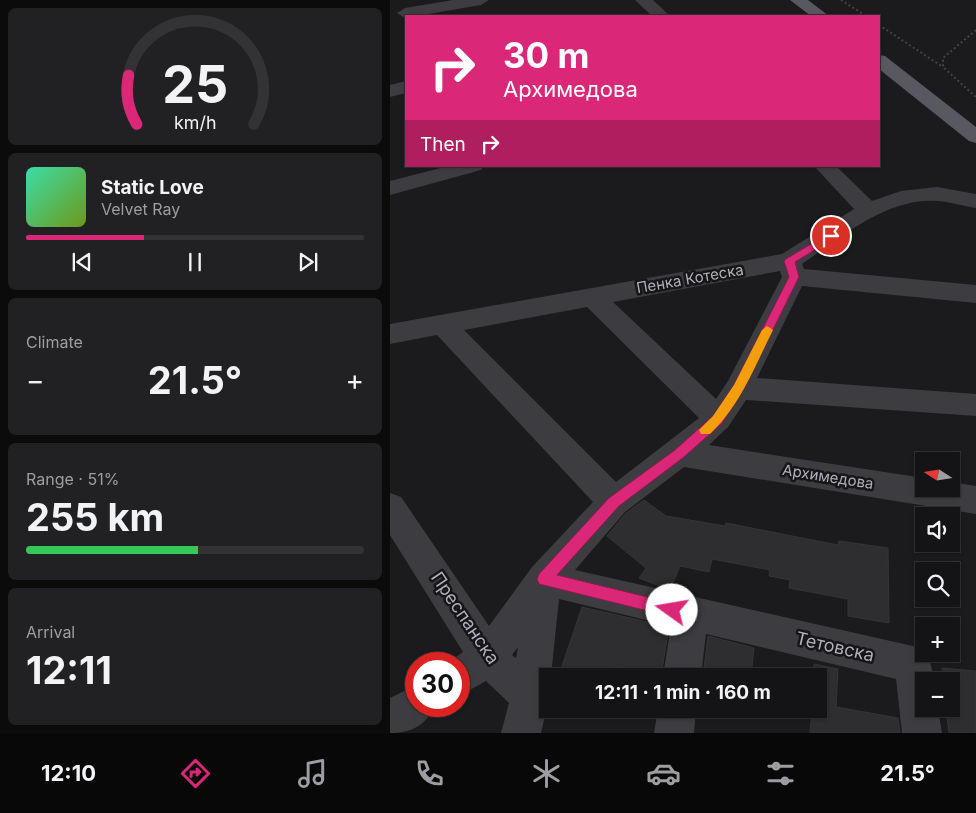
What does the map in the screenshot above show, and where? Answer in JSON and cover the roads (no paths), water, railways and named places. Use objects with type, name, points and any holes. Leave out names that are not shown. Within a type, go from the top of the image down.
[{"type":"main road","points":[[798,0],[820,15]]},
{"type":"main road","points":[[880,61],[976,137]]},
{"type":"street","points":[[404,10],[481,0]]},
{"type":"street","points":[[643,0],[661,15]]},
{"type":"street","points":[[390,91],[405,87]]},
{"type":"street","points":[[390,188],[470,167]]},
{"type":"street","points":[[825,167],[868,210]]},
{"type":"street","name":"Пенка Котеска","points":[[390,334],[591,296],[791,269],[868,210],[901,198],[937,194],[976,200]]},
{"type":"street","points":[[470,670],[488,658],[544,579],[614,502],[679,453],[718,419],[738,388],[791,269],[976,294]]},
{"type":"street","points":[[591,296],[718,419]]},
{"type":"street","points":[[442,324],[614,502]]},
{"type":"street","points":[[738,388],[976,405]]},
{"type":"street","name":"Архимедова","points":[[679,453],[976,500]]},
{"type":"street","name":"Преспанска","points":[[396,527],[488,658],[530,696]]},
{"type":"street","points":[[521,733],[530,696],[544,579]]},
{"type":"street","name":"Тетовска","points":[[544,579],[913,665],[922,733]]},
{"type":"street","points":[[683,668],[691,614]]},
{"type":"street","points":[[390,721],[405,711]]},
{"type":"street","points":[[674,733],[676,718]]}]
